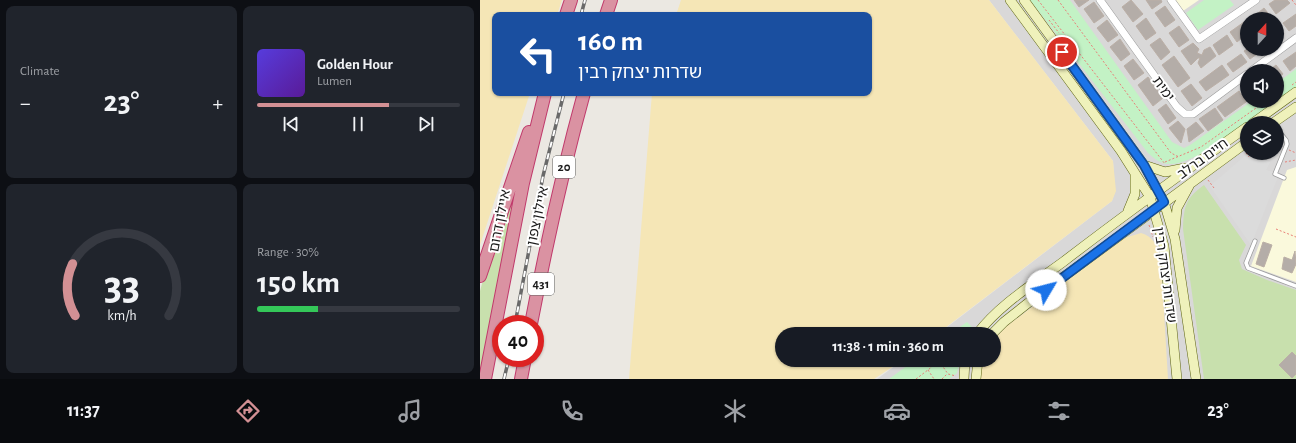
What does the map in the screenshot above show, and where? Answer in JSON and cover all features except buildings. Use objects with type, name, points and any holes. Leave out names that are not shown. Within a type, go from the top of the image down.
[{"type":"highway","points":[[567,12],[571,0]]},
{"type":"highway","points":[[607,12],[611,0]]},
{"type":"highway","points":[[480,276],[543,96]]},
{"type":"highway","name":"איילון דרום","points":[[485,379],[523,183],[543,96]]},
{"type":"highway","name":"איילון צפון","points":[[533,315],[566,156],[583,96]]},
{"type":"highway","name":"431","points":[[537,315],[547,241]]},
{"type":"highway","points":[[521,379],[523,367]]},
{"type":"highway","points":[[528,379],[530,367]]},
{"type":"main road","name":"שדרות יצחק רבין","points":[[1010,0],[1135,172],[1150,197],[1164,246],[1177,379]]},
{"type":"main road","name":"שדרות יצחק רבין","points":[[1026,2],[1144,165],[1164,202],[1175,239],[1196,379]]},
{"type":"main road","points":[[1263,116],[1296,92]]},
{"type":"main road","points":[[1283,116],[1296,107]]},
{"type":"main road","name":"חיים ברלב","points":[[983,327],[996,313],[1126,214],[1240,132]]},
{"type":"main road","name":"חיים ברלב","points":[[999,327],[1028,303],[1240,147]]},
{"type":"main road","points":[[1144,165],[1157,171],[1172,172],[1194,165]]},
{"type":"main road","points":[[1126,214],[1134,199],[1136,184],[1135,172]]},
{"type":"main road","points":[[1175,239],[1177,208],[1190,183]]},
{"type":"main road","points":[[962,378],[964,367]]},
{"type":"main road","points":[[976,379],[977,367]]},
{"type":"street","name":"ימית","points":[[1100,0],[1177,108],[1185,114],[1193,114],[1240,79]]},
{"type":"street","points":[[1171,0],[1199,39],[1256,0]]},
{"type":"street","points":[[1261,64],[1296,38]]},
{"type":"lane","points":[[1284,138],[1286,140],[1285,149],[1275,174],[1284,178]]},
{"type":"lane","points":[[1255,241],[1246,263],[1248,268],[1296,286]]},
{"type":"path","points":[[1038,0],[1164,162],[1201,147],[1255,108]]},
{"type":"path","points":[[1058,0],[1171,153],[1179,157]]},
{"type":"path","points":[[1292,0],[1296,5]]},
{"type":"path","points":[[1285,149],[1296,153]]},
{"type":"path","points":[[1281,161],[1288,163],[1296,160]]},
{"type":"path","points":[[1203,174],[1214,188]]},
{"type":"path","points":[[1276,229],[1296,237]]},
{"type":"path","points":[[916,379],[932,367]]},
{"type":"path","points":[[942,367],[948,374],[962,378]]},
{"type":"path","points":[[928,370],[934,379]]},
{"type":"path","points":[[942,379],[948,374]]},
{"type":"shaded area","points":[[989,0],[1296,0],[1296,379],[877,379],[893,367],[1001,367],[1001,327],[947,327],[1112,201],[1115,191],[1113,161]]},
{"type":"shaded area","points":[[1175,0],[1199,0],[1183,11]]},
{"type":"shaded area","points":[[1240,160],[1264,160],[1270,162],[1266,170],[1279,174],[1251,245],[1210,186]]},
{"type":"shaded area","points":[[1296,167],[1296,282],[1251,266],[1287,170]]},
{"type":"green space","points":[[1030,0],[1070,0],[1172,142],[1184,148],[1242,108],[1268,108],[1258,116],[1240,116],[1240,129],[1216,145],[1183,162],[1170,164],[1163,163],[1148,153]]},
{"type":"green space","points":[[1204,0],[1230,0],[1234,5],[1198,30],[1186,13]]},
{"type":"green space","points":[[1296,69],[1296,88],[1284,97],[1284,78]]},
{"type":"green space","points":[[520,166],[480,376],[480,291],[501,215]]},
{"type":"green space","points":[[1204,185],[1246,245],[1239,260],[1242,269],[1296,290],[1296,379],[1204,379],[1183,229],[1185,209],[1189,199]]},
{"type":"green space","points":[[967,322],[972,327],[960,327]]},
{"type":"green space","points":[[905,367],[958,367],[957,373],[949,379],[889,379]]},
{"type":"sand","points":[[480,0],[562,0],[558,12],[492,12],[492,96],[529,96],[480,245]]},
{"type":"sand","points":[[681,0],[989,0],[1113,161],[1116,191],[1112,201],[946,327],[775,327],[775,367],[892,367],[874,379],[629,379],[652,96],[872,96],[872,12],[677,12]]},
{"type":"sand","points":[[1141,233],[1153,240],[1159,252],[1161,262],[1168,379],[980,379],[980,367],[1001,367],[1001,332],[1007,326],[1121,239]]},
{"type":"railway","points":[[582,12],[585,0]]},
{"type":"railway","points":[[517,315],[543,176],[563,96]]},
{"type":"railway","points":[[504,379],[507,367]]},
{"type":"route","points":[[1046,290],[1164,202],[1144,165],[1119,128],[1062,52]]}]
